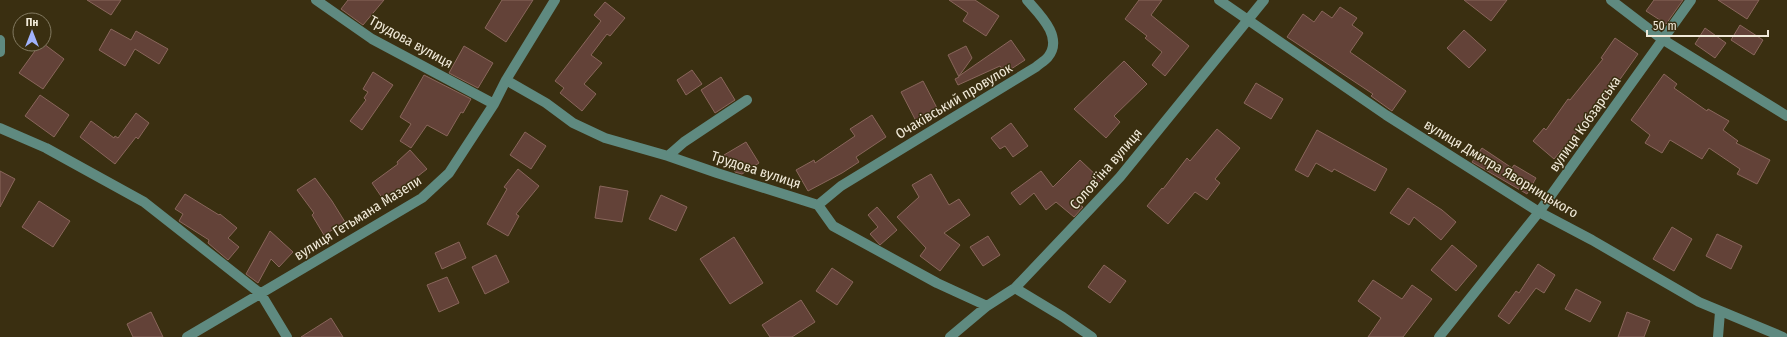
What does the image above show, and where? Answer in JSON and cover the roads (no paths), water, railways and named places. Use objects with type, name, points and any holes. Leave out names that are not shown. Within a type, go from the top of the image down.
[{"type":"street","name":"Трудова вулиця","points":[[316,0],[372,39],[494,104]]},
{"type":"street","name":"вулиця Гетьмана Мазепи","points":[[187,337],[422,198],[450,173],[494,104],[506,80],[555,0]]},
{"type":"street","name":"Очаківський провулок","points":[[818,205],[841,186],[1036,67],[1048,56],[1054,44],[1050,28],[1026,0]]},
{"type":"street","name":"вулиця Дмитра Яворницького","points":[[1219,0],[1386,115],[1539,212],[1592,240],[1699,302],[1783,337]]},
{"type":"street","name":"Солов'їна вулиця","points":[[950,337],[987,306],[1015,288],[1120,177],[1264,0]]},
{"type":"street","points":[[1611,0],[1662,39],[1787,116]]},
{"type":"street","name":"вулиця Кобзарська","points":[[1439,337],[1539,212],[1691,0]]},
{"type":"street","points":[[0,40],[0,52]]},
{"type":"street","name":"Трудова вулиця","points":[[506,80],[546,103],[573,123],[604,138],[668,156],[818,205]]},
{"type":"street","points":[[668,156],[690,138],[746,100]]},
{"type":"street","points":[[0,128],[46,148],[144,202],[260,294],[287,337]]},
{"type":"street","points":[[818,205],[833,226],[937,283],[987,306]]},
{"type":"street","points":[[1015,288],[1064,316],[1092,337]]},
{"type":"street","points":[[1718,337],[1720,312]]}]
